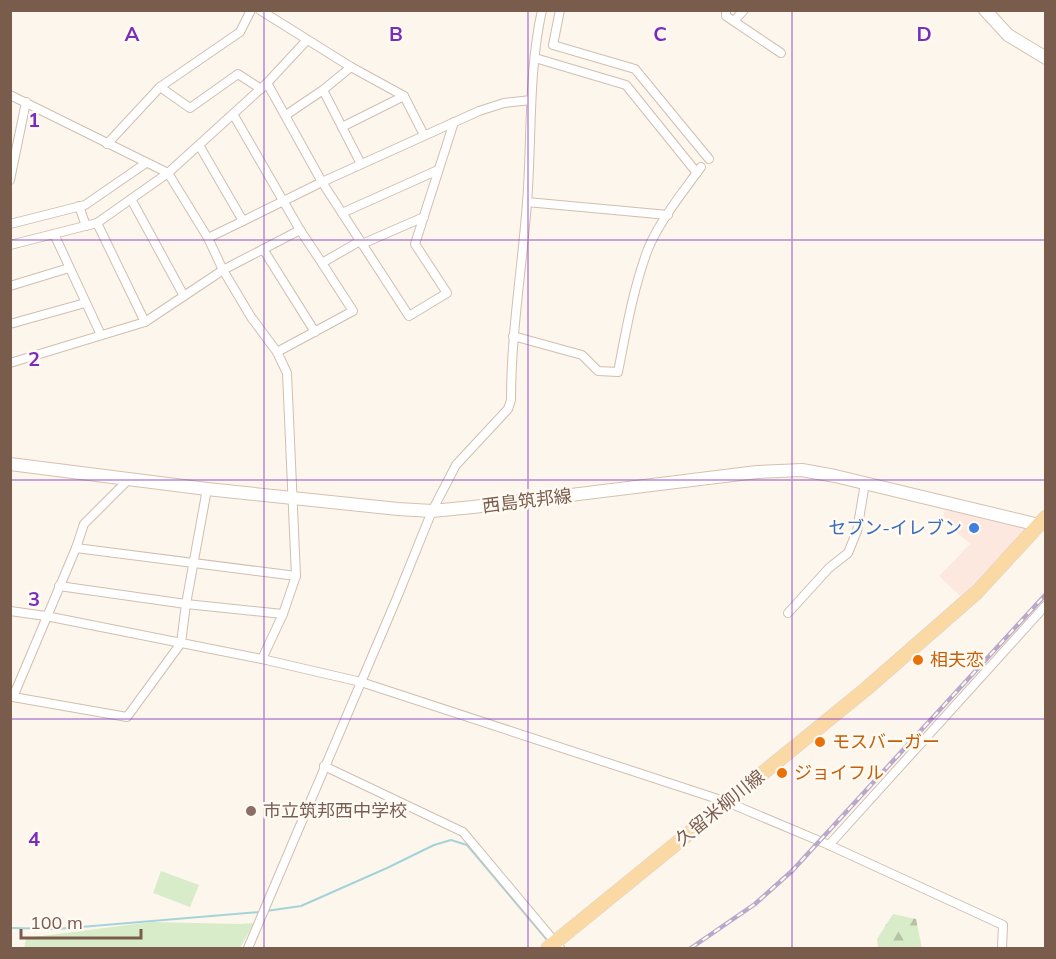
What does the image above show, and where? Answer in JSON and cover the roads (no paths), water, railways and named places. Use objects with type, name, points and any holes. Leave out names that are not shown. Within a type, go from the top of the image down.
[{"type":"main road","points":[[985,10],[1008,35],[1046,58]]},
{"type":"main road","name":"西島筑邦線","points":[[10,464],[207,489],[432,511],[760,471],[802,470],[1042,521]]},
{"type":"main road","name":"久留米柳川線","points":[[555,947],[866,689],[968,600],[1042,521]]},
{"type":"street","points":[[107,144],[160,87],[240,32],[251,10]]},
{"type":"street","points":[[260,10],[351,67],[404,96],[424,135]]},
{"type":"street","points":[[248,948],[432,511],[456,465],[508,409],[511,400],[513,336],[527,202],[531,100],[542,10]]},
{"type":"street","points":[[560,10],[554,45],[635,69],[709,159]]},
{"type":"street","points":[[726,10],[726,16],[782,53]]},
{"type":"street","points":[[734,21],[744,10]]},
{"type":"street","points":[[10,245],[98,223],[168,173],[199,146],[264,86],[307,40]]},
{"type":"street","points":[[513,336],[582,355],[598,371],[618,372],[629,314],[649,248],[668,215],[699,170],[626,85],[536,58]]},
{"type":"street","points":[[286,115],[323,90],[351,67]]},
{"type":"street","points":[[160,87],[190,108],[238,74],[264,86],[286,115],[322,182],[409,316],[447,293],[415,244],[454,122]]},
{"type":"street","points":[[323,90],[361,164]]},
{"type":"street","points":[[10,95],[168,173],[208,238],[223,270],[251,317],[277,352],[287,373],[296,576],[283,614],[262,659]]},
{"type":"street","points":[[342,127],[404,96]]},
{"type":"street","points":[[208,238],[322,182],[479,111],[504,103],[531,100]]},
{"type":"street","points":[[10,180],[26,102]]},
{"type":"street","points":[[233,114],[300,230],[353,311],[277,352]]},
{"type":"street","points":[[199,146],[243,221]]},
{"type":"street","points":[[10,224],[85,205],[146,163]]},
{"type":"street","points":[[342,213],[438,170]]},
{"type":"street","points":[[131,199],[184,296]]},
{"type":"street","points":[[527,202],[668,215]]},
{"type":"street","points":[[79,206],[86,226]]},
{"type":"street","points":[[322,262],[361,242],[424,216]]},
{"type":"street","points":[[98,223],[145,322]]},
{"type":"street","points":[[10,363],[145,322],[223,270],[300,230]]},
{"type":"street","points":[[54,234],[101,335]]},
{"type":"street","points":[[263,249],[315,332]]},
{"type":"street","points":[[10,286],[69,268]]},
{"type":"street","points":[[10,324],[85,303]]},
{"type":"street","points":[[129,479],[84,524],[13,697],[127,717],[181,643],[207,489]]},
{"type":"street","points":[[788,613],[829,568],[848,553],[857,531],[865,483]]},
{"type":"street","points":[[76,548],[296,576]]},
{"type":"street","points":[[59,586],[186,604],[283,614]]},
{"type":"street","points":[[829,845],[1046,604]]},
{"type":"street","points":[[10,610],[262,659],[361,682],[727,802],[829,845],[1003,925],[1002,948]]},
{"type":"street","points":[[324,766],[463,832],[555,947]]},
{"type":"waterway","points":[[266,911],[301,906],[434,845],[451,840],[467,845],[548,941]]},
{"type":"waterway","points":[[10,928],[57,929],[260,912]]},
{"type":"railway","points":[[691,948],[755,904],[792,871],[1046,594]]},
{"type":"place","name":"セブン-イレブン","points":[[974,528]]},
{"type":"place","name":"相夫恋","points":[[918,660]]},
{"type":"place","name":"モスバーガー","points":[[820,742]]},
{"type":"place","name":"ジョイフル","points":[[782,773]]},
{"type":"place","name":"市立筑邦西中学校","points":[[251,811]]}]
